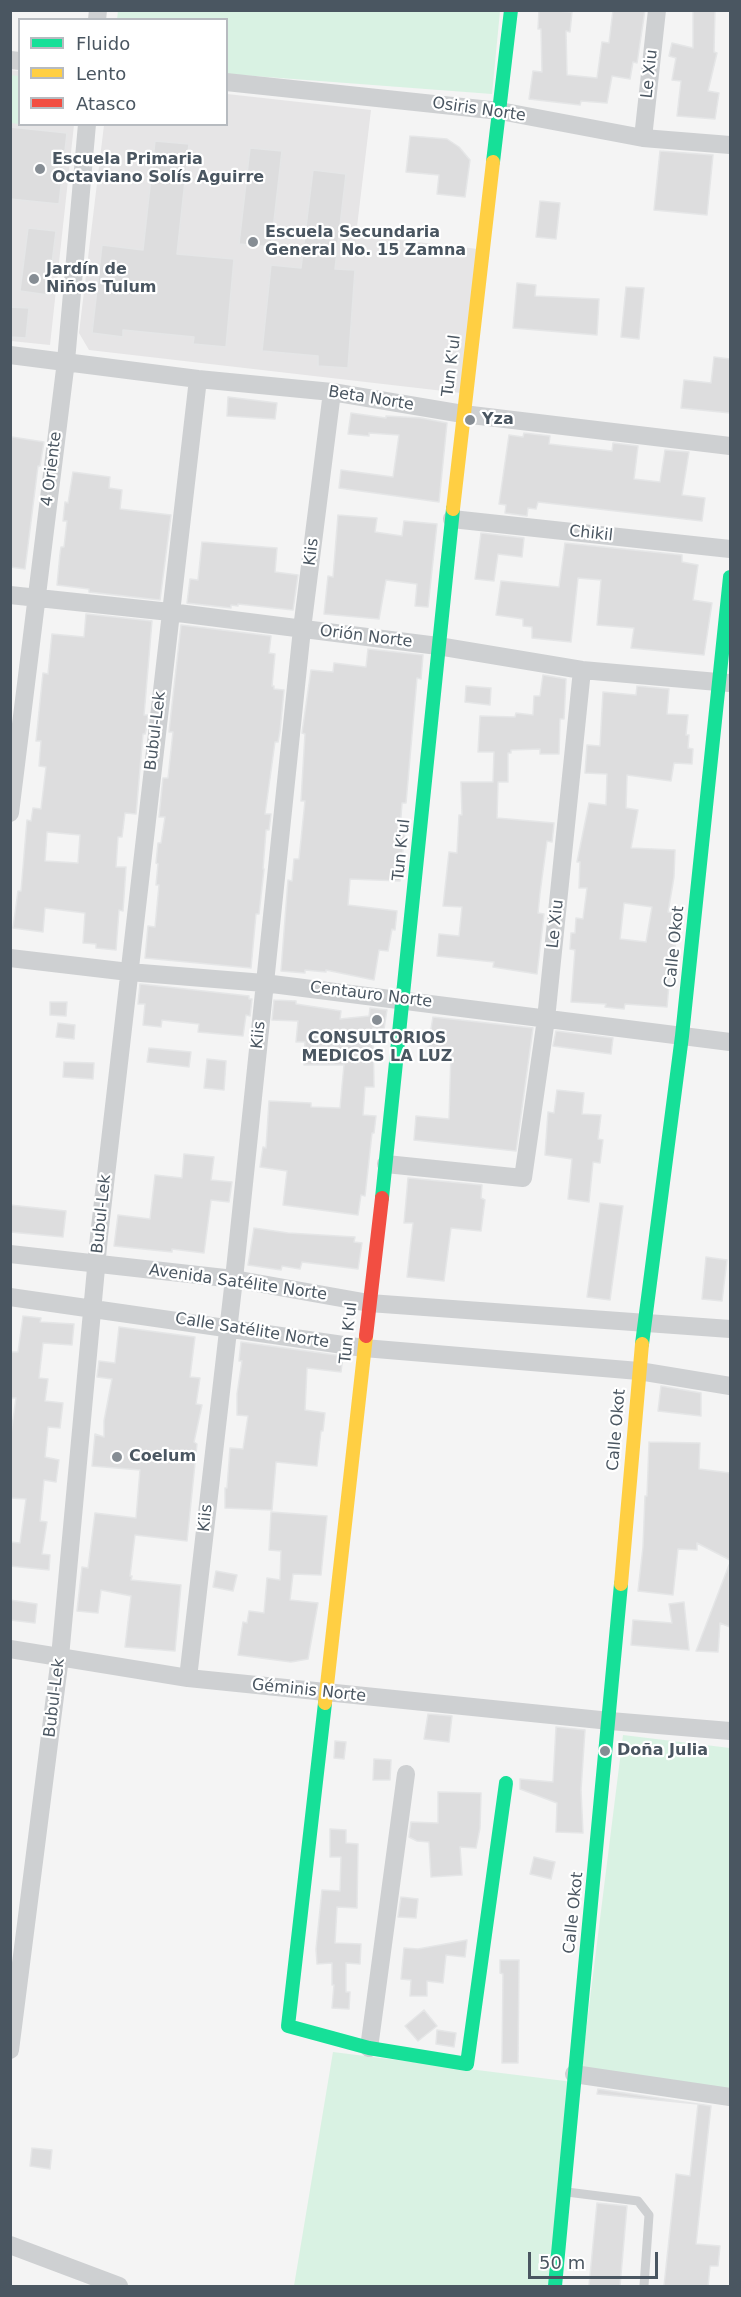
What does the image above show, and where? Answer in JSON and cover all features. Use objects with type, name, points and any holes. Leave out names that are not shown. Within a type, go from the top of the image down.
[{"type":"street","name":"Tun K'ul","points":[[369,2048],[288,2026],[404,999],[463,414],[511,10]]},
{"type":"street","name":"Le Xiu","points":[[643,138],[657,10]]},
{"type":"street","name":"Osiris Norte","points":[[228,82],[500,111],[643,138],[730,145]]},
{"type":"street","name":"4 Oriente","points":[[10,813],[66,361],[87,126]]},
{"type":"street","name":"Beta Norte","points":[[10,355],[198,379],[332,392],[463,414],[730,446]]},
{"type":"street","name":"Bubul-Lek","points":[[10,2050],[12,2011],[60,1657],[91,1307],[198,379]]},
{"type":"street","name":"Kiis","points":[[188,1678],[234,1279],[302,629],[332,392]]},
{"type":"street","name":"Chikil","points":[[452,519],[730,549]]},
{"type":"street","name":"Calle Okot","points":[[555,2286],[610,1721],[639,1371],[726,682],[730,577]]},
{"type":"street","name":"Orión Norte","points":[[10,595],[170,612],[438,646],[582,670],[726,682]]},
{"type":"street","name":"Le Xiu","points":[[386,1164],[523,1178],[546,1019],[582,670]]},
{"type":"street","name":"Centauro Norte","points":[[10,958],[129,972],[264,982],[730,1042]]},
{"type":"street","name":"Avenida Satélite Norte","points":[[10,1254],[234,1279],[369,1303],[730,1329]]},
{"type":"street","name":"Calle Satélite Norte","points":[[10,1297],[227,1326],[364,1348],[639,1371],[730,1386]]},
{"type":"street","name":"Géminis Norte","points":[[10,1649],[188,1678],[730,1731]]},
{"type":"street","points":[[406,1774],[369,2048],[467,2064],[506,1783]]},
{"type":"street","points":[[574,2074],[730,2097]]},
{"type":"street","points":[[10,2245],[119,2286]]},
{"type":"lane","points":[[565,2192],[638,2201],[649,2215],[644,2286]]},
{"type":"shaded area","points":[[11,70],[18,71],[18,126],[74,126],[50,345],[11,341]]},
{"type":"shaded area","name":"Escuela Secundaria General No. 15 Zamna","points":[[228,94],[371,110],[356,235],[478,249],[461,393],[89,350],[79,333],[104,126],[228,126]]},
{"type":"green space","points":[[118,10],[500,11],[492,94],[228,74],[228,18],[117,18]]},
{"type":"green space","points":[[10,75],[18,76],[18,124],[11,123]]},
{"type":"green space","points":[[623,1735],[730,1748],[730,2089],[581,2071]]},
{"type":"green space","points":[[333,2052],[573,2082],[552,2286],[294,2286]]},
{"type":"building","points":[[539,10],[572,12],[570,32],[566,31],[567,75],[597,78],[602,42],[609,43],[613,10],[645,10],[637,63],[633,62],[630,79],[612,76],[607,103],[581,101],[580,105],[529,99],[533,71],[542,72],[541,29],[538,29]]},
{"type":"building","points":[[693,10],[715,10],[714,52],[717,53],[708,91],[719,93],[715,119],[677,116],[681,81],[672,80],[676,58],[669,56],[672,43],[693,48]]},
{"type":"building","name":"Escuela Primaria Octaviano Solís Aguirre","points":[[10,127],[67,133],[59,204],[10,199]]},
{"type":"building","points":[[410,136],[447,139],[459,147],[470,160],[465,197],[437,194],[439,175],[406,172]]},
{"type":"building","points":[[155,141],[189,144],[177,254],[234,259],[226,347],[193,344],[194,337],[123,330],[123,337],[92,333],[102,245],[143,250]]},
{"type":"building","points":[[250,148],[282,151],[271,247],[239,244]]},
{"type":"building","points":[[660,151],[713,155],[707,215],[654,210]]},
{"type":"building","points":[[313,170],[346,174],[335,269],[355,270],[348,368],[318,366],[318,356],[262,351],[271,265],[301,268]]},
{"type":"building","points":[[540,201],[560,203],[556,239],[536,237]]},
{"type":"building","points":[[28,228],[56,231],[48,295],[20,291]]},
{"type":"building","points":[[517,283],[536,285],[535,296],[599,299],[597,335],[513,328]]},
{"type":"building","points":[[626,287],[644,288],[639,339],[621,337]]},
{"type":"building","points":[[10,307],[29,308],[26,338],[10,337]]},
{"type":"building","points":[[714,357],[730,359],[730,413],[681,408],[684,380],[711,383]]},
{"type":"building","points":[[228,397],[277,403],[275,419],[227,416]]},
{"type":"building","points":[[351,413],[386,418],[386,416],[421,418],[447,423],[439,502],[339,488],[341,470],[393,477],[399,435],[348,434]]},
{"type":"building","points":[[524,433],[550,436],[549,444],[566,446],[612,451],[613,443],[638,446],[634,479],[660,482],[665,450],[689,452],[682,495],[705,498],[702,521],[538,502],[536,509],[528,508],[527,516],[505,513],[506,505],[499,504],[509,435],[523,437]]},
{"type":"building","points":[[12,437],[44,442],[40,466],[38,466],[25,569],[10,567],[10,449]]},
{"type":"building","points":[[73,472],[110,477],[109,488],[122,490],[120,509],[171,515],[160,600],[89,592],[89,589],[57,585],[61,547],[64,547],[67,521],[63,521],[65,502],[68,503]]},
{"type":"building","points":[[338,515],[377,518],[375,532],[402,536],[404,521],[437,524],[428,607],[415,606],[417,584],[386,580],[379,619],[324,614],[328,576],[333,577]]},
{"type":"building","points":[[481,533],[524,538],[522,557],[498,554],[494,581],[475,579]]},
{"type":"building","points":[[202,542],[277,548],[275,572],[298,575],[293,610],[238,604],[238,606],[231,605],[231,608],[187,603],[190,579],[198,580]]},
{"type":"building","points":[[565,543],[682,555],[682,562],[698,565],[693,600],[712,603],[704,655],[631,648],[634,628],[597,625],[601,580],[578,578],[571,642],[532,638],[532,627],[523,626],[523,619],[496,615],[501,581],[559,587]]},
{"type":"building","points":[[86,614],[152,621],[144,715],[148,715],[145,734],[143,734],[136,814],[125,813],[122,837],[118,837],[116,867],[126,867],[123,911],[119,910],[116,950],[96,948],[96,944],[83,943],[85,913],[45,908],[43,932],[13,928],[18,891],[21,891],[27,820],[31,821],[33,808],[41,809],[46,767],[39,766],[41,741],[36,741],[43,673],[48,674],[52,634],[84,637]],"holes":[[[47,832],[80,835],[78,863],[45,861]]]},
{"type":"building","points":[[181,625],[271,636],[269,653],[275,654],[272,686],[274,689],[284,690],[280,731],[278,742],[275,742],[265,814],[271,814],[269,830],[266,830],[264,869],[259,914],[256,914],[251,968],[145,958],[148,926],[155,927],[159,885],[156,885],[158,864],[156,863],[158,843],[161,843],[165,817],[159,817],[163,778],[168,778],[173,732],[169,732]]},
{"type":"building","points":[[368,649],[423,655],[421,679],[417,678],[406,803],[402,803],[400,830],[405,830],[400,881],[350,879],[348,905],[397,911],[395,930],[392,929],[388,951],[379,950],[374,980],[326,970],[326,972],[305,970],[305,973],[281,971],[288,880],[292,881],[294,859],[299,859],[305,801],[301,801],[305,734],[302,733],[311,670],[333,672],[334,663],[366,667]]},
{"type":"building","points":[[543,675],[566,679],[564,719],[560,719],[559,754],[540,754],[540,749],[511,750],[511,753],[508,753],[508,782],[498,782],[497,818],[554,823],[552,842],[547,841],[540,893],[538,913],[544,914],[537,974],[493,967],[494,962],[437,956],[439,934],[459,936],[462,907],[443,906],[449,852],[457,853],[459,815],[462,815],[461,782],[493,782],[494,752],[478,752],[480,716],[515,717],[516,713],[533,715],[534,696],[540,696]]},
{"type":"building","points":[[466,686],[491,688],[490,705],[465,702]]},
{"type":"building","points":[[637,686],[669,689],[667,714],[688,715],[686,735],[689,735],[688,748],[693,749],[692,764],[674,763],[671,781],[627,775],[626,808],[638,810],[631,848],[675,850],[674,877],[668,912],[679,914],[667,1007],[625,1004],[624,1009],[605,1007],[606,1004],[571,1002],[575,950],[570,949],[571,933],[575,933],[576,918],[583,919],[587,888],[579,888],[580,862],[577,862],[589,803],[606,805],[607,774],[585,773],[587,745],[600,746],[603,692],[636,695]],"holes":[[[624,903],[652,907],[646,942],[620,939]]]},
{"type":"building","points":[[140,984],[249,996],[249,999],[252,999],[250,1016],[246,1015],[243,1036],[198,1032],[199,1024],[162,1020],[161,1027],[143,1025],[145,1004],[138,1004]]},
{"type":"building","points":[[274,1000],[296,1001],[296,1004],[341,1011],[340,1019],[369,1016],[370,1008],[387,1010],[384,1029],[373,1028],[374,1087],[365,1087],[363,1115],[376,1116],[365,1196],[361,1195],[358,1215],[283,1205],[287,1171],[260,1167],[263,1147],[266,1148],[269,1101],[311,1103],[311,1107],[340,1108],[344,1065],[304,1065],[305,1042],[296,1042],[298,1021],[272,1020]]},
{"type":"building","points":[[50,1002],[67,1002],[66,1016],[50,1015]]},
{"type":"building","points":[[433,1017],[533,1028],[516,1151],[414,1140],[416,1116],[449,1119],[451,1052],[428,1047]]},
{"type":"building","points":[[58,1023],[75,1025],[74,1039],[56,1037]]},
{"type":"building","points":[[556,1031],[613,1038],[611,1054],[553,1046]]},
{"type":"building","points":[[149,1048],[191,1052],[189,1067],[147,1062]]},
{"type":"building","points":[[207,1059],[226,1061],[224,1090],[204,1088]]},
{"type":"building","points":[[64,1062],[94,1063],[93,1079],[63,1077]]},
{"type":"building","points":[[557,1090],[584,1093],[582,1114],[601,1115],[598,1139],[603,1140],[600,1163],[593,1162],[589,1202],[568,1199],[572,1159],[545,1155],[548,1112],[554,1113]]},
{"type":"building","points":[[184,1154],[214,1157],[211,1180],[232,1182],[229,1202],[211,1200],[204,1253],[114,1246],[118,1215],[150,1219],[155,1175],[182,1178]]},
{"type":"building","points":[[408,1178],[482,1185],[481,1198],[485,1200],[481,1231],[451,1228],[444,1281],[407,1277],[413,1223],[404,1223]]},
{"type":"building","points":[[600,1203],[623,1206],[610,1300],[587,1297]]},
{"type":"building","points":[[10,1205],[66,1211],[63,1237],[10,1232]]},
{"type":"building","points":[[254,1228],[288,1233],[355,1237],[354,1242],[362,1243],[358,1269],[302,1262],[300,1269],[282,1266],[281,1270],[248,1265]]},
{"type":"building","points":[[706,1257],[727,1260],[722,1301],[702,1299]]},
{"type":"building","points":[[23,1316],[41,1318],[40,1322],[74,1324],[72,1345],[43,1343],[39,1378],[48,1379],[45,1401],[63,1403],[60,1428],[48,1427],[45,1457],[59,1460],[56,1482],[44,1480],[40,1521],[47,1522],[42,1554],[50,1555],[49,1570],[10,1566],[10,1542],[20,1543],[26,1499],[10,1498],[10,1441],[16,1398],[10,1398],[10,1352],[18,1352]]},
{"type":"building","points":[[119,1327],[195,1337],[190,1377],[200,1378],[196,1404],[202,1405],[194,1442],[197,1444],[187,1541],[135,1535],[130,1576],[132,1576],[131,1580],[181,1585],[175,1651],[125,1647],[131,1596],[101,1590],[98,1613],[77,1611],[82,1567],[88,1568],[95,1513],[136,1518],[140,1470],[92,1466],[95,1434],[104,1437],[104,1421],[112,1379],[97,1377],[99,1361],[115,1363]]},
{"type":"building","points":[[241,1342],[343,1356],[341,1372],[307,1368],[305,1410],[325,1413],[317,1466],[276,1462],[272,1510],[225,1508],[230,1448],[243,1449],[248,1416],[237,1415],[237,1394],[242,1361],[239,1361]]},
{"type":"building","points":[[661,1386],[701,1393],[701,1416],[658,1411]]},
{"type":"building","points":[[649,1442],[700,1443],[699,1469],[730,1473],[730,1560],[697,1543],[697,1550],[678,1549],[673,1595],[638,1591],[645,1496],[647,1496]]},
{"type":"building","points":[[271,1512],[327,1516],[321,1575],[293,1574],[290,1600],[318,1603],[308,1659],[291,1662],[238,1655],[243,1622],[247,1623],[249,1611],[264,1613],[267,1578],[280,1580],[281,1551],[269,1550]]},
{"type":"building","points":[[729,1565],[730,1627],[720,1623],[718,1652],[696,1651]]},
{"type":"building","points":[[216,1571],[237,1575],[233,1591],[213,1587]]},
{"type":"building","points":[[10,1600],[37,1604],[35,1623],[10,1620]]},
{"type":"building","points":[[684,1602],[689,1650],[631,1645],[633,1620],[672,1623],[669,1604]]},
{"type":"building","points":[[428,1714],[452,1716],[449,1742],[424,1739]]},
{"type":"building","points":[[556,1727],[585,1730],[581,1790],[583,1833],[556,1832],[557,1803],[520,1789],[520,1779],[553,1782]]},
{"type":"building","points":[[335,1741],[346,1742],[344,1759],[334,1758]]},
{"type":"building","points":[[374,1759],[391,1760],[390,1780],[373,1780]]},
{"type":"building","points":[[438,1792],[481,1793],[480,1828],[476,1848],[460,1847],[462,1875],[431,1877],[429,1842],[417,1841],[409,1837],[411,1822],[438,1823]]},
{"type":"building","points":[[330,1829],[346,1830],[346,1843],[358,1844],[357,1908],[337,1907],[335,1943],[361,1944],[360,1964],[346,1963],[346,1992],[350,1992],[349,2009],[332,2008],[334,1985],[332,1985],[332,1963],[317,1964],[316,1949],[322,1890],[340,1891],[341,1857],[330,1857]]},
{"type":"building","points":[[534,1857],[555,1862],[551,1879],[530,1874]]},
{"type":"building","points":[[401,1897],[418,1899],[416,1918],[398,1917]]},
{"type":"building","points":[[467,1940],[465,1957],[446,1955],[443,1983],[427,1981],[427,1996],[410,1996],[411,1980],[401,1979],[404,1948],[418,1949]]},
{"type":"building","points":[[500,1960],[519,1960],[518,2063],[502,2063],[503,1974],[500,1973]]},
{"type":"building","points":[[424,2010],[437,2026],[418,2041],[405,2026]]},
{"type":"building","points":[[437,2030],[456,2033],[454,2047],[436,2044]]},
{"type":"building","points":[[598,2089],[697,2104],[597,2094]]},
{"type":"building","points":[[698,2104],[711,2106],[696,2244],[720,2246],[718,2266],[710,2266],[708,2286],[664,2286],[676,2174],[690,2176]]},
{"type":"building","points":[[32,2148],[52,2150],[50,2169],[30,2166]]},
{"type":"building","points":[[597,2203],[627,2206],[620,2286],[589,2286]]},
{"type":"traffic: fast","points":[[493,162],[511,10]]},
{"type":"traffic: fast","points":[[382,1198],[453,509]]},
{"type":"traffic: fast","points":[[642,1344],[682,1036],[730,577]]},
{"type":"traffic: fast","points":[[555,2286],[621,1584]]},
{"type":"traffic: fast","points":[[325,1703],[288,2026],[369,2048],[467,2064],[506,1783]]},
{"type":"traffic: slow","points":[[453,509],[493,162]]},
{"type":"traffic: slow","points":[[325,1703],[366,1336]]},
{"type":"traffic: slow","points":[[621,1584],[642,1344]]},
{"type":"traffic: jam","points":[[366,1336],[382,1198]]},
{"type":"place","name":"Escuela Primaria Octaviano Solís Aguirre","points":[[40,169]]},
{"type":"place","name":"Escuela Secundaria General No. 15 Zamna","points":[[253,242]]},
{"type":"place","name":"Jardín de Niños Tulum","points":[[34,279]]},
{"type":"place","name":"Yza","points":[[470,420]]},
{"type":"place","name":"CONSULTORIOS MEDICOS LA LUZ","points":[[377,1020]]},
{"type":"place","name":"Coelum","points":[[117,1457]]},
{"type":"place","name":"Doña Julia","points":[[605,1751]]}]
